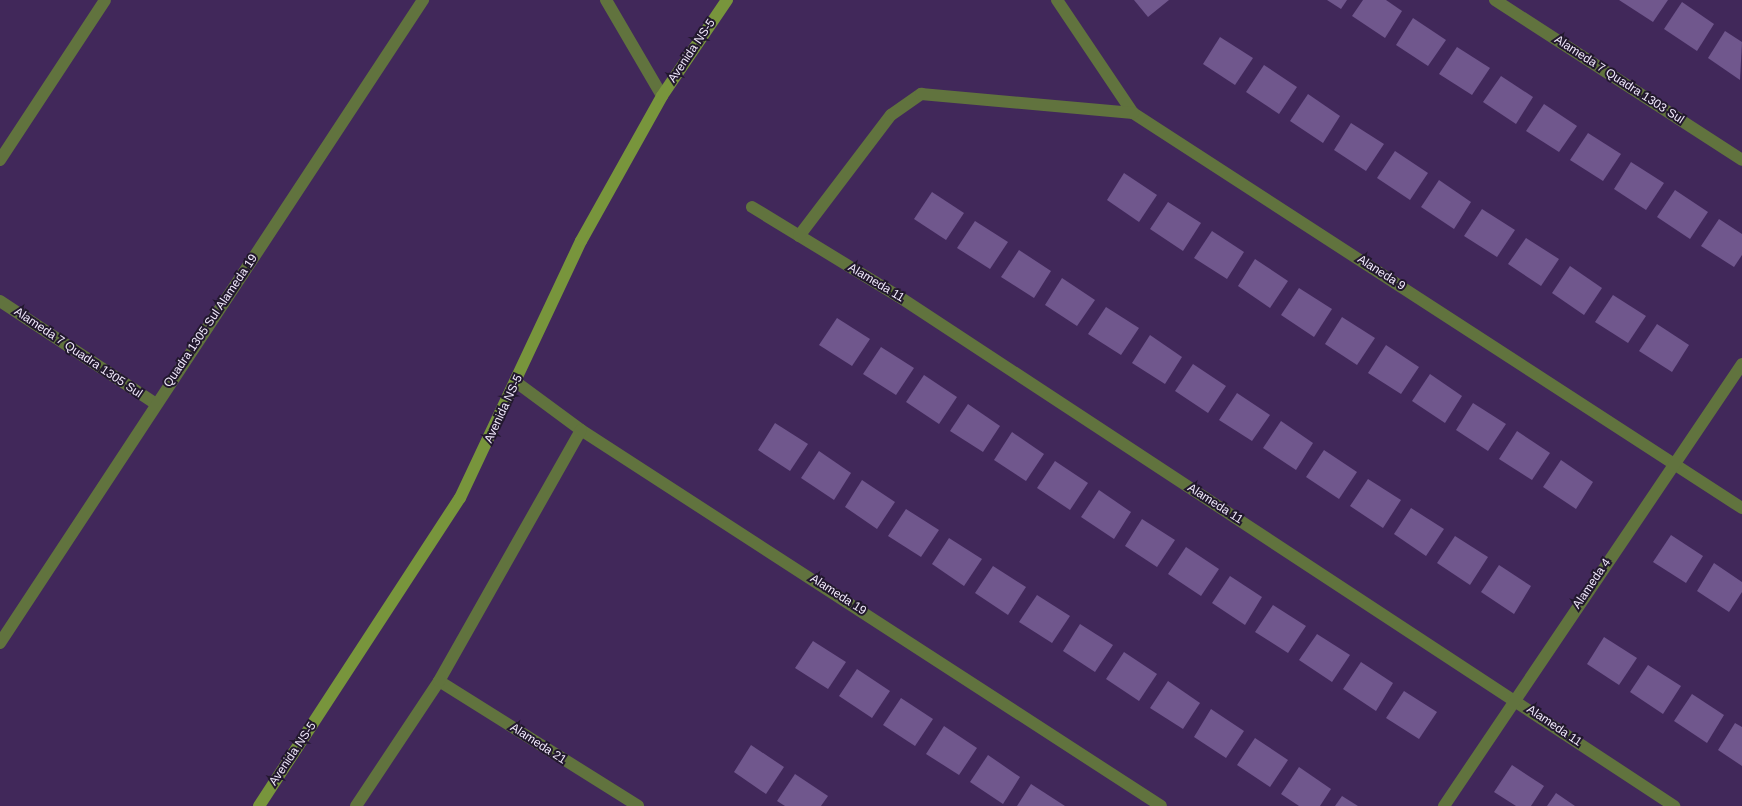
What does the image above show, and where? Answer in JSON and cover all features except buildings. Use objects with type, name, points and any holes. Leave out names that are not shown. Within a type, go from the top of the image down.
[{"type":"street","points":[[0,160],[106,0]]},
{"type":"street","name":"Quadra 1305 Sul Alameda 19","points":[[0,643],[423,0]]},
{"type":"street","points":[[606,0],[662,96]]},
{"type":"street","name":"Avenida NS-5","points":[[259,806],[460,498],[516,382],[580,241],[662,96],[728,0]]},
{"type":"street","name":"Alaneda 9","points":[[1057,0],[1133,113],[1676,462],[1742,508]]},
{"type":"street","name":"Alameda 7 Quadra 1303 Sul","points":[[1495,0],[1742,160]]},
{"type":"street","points":[[799,236],[891,115],[921,94],[1133,113]]},
{"type":"street","name":"Alameda 11","points":[[752,207],[898,296],[1514,699],[1674,806]]},
{"type":"street","name":"Alameda 7 Quadra 1305 Sul","points":[[0,301],[156,404]]},
{"type":"street","name":"Alameda 4","points":[[1444,806],[1514,699],[1742,364]]},
{"type":"street","name":"Alameda 19","points":[[516,382],[581,430],[1161,806]]},
{"type":"street","points":[[356,806],[440,681],[581,430]]},
{"type":"street","name":"Alameda 21","points":[[440,681],[638,806]]}]
